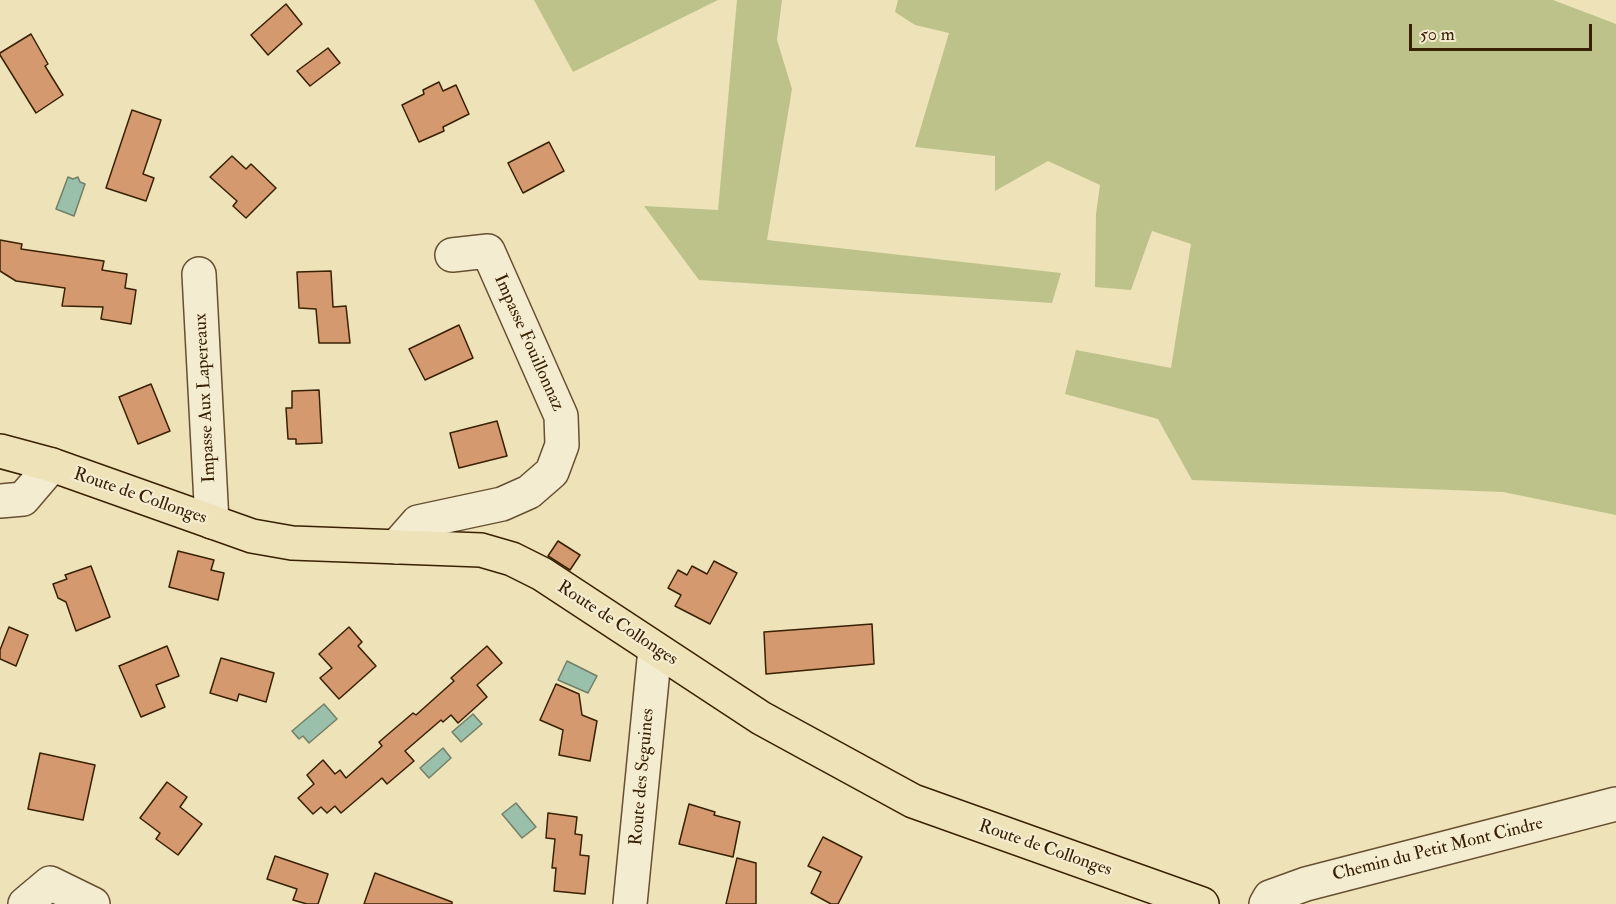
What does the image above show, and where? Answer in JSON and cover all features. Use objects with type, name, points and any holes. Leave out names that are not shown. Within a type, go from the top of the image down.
[{"type":"main road","name":"Route de Collonges","points":[[0,451],[52,465],[252,536],[292,543],[481,550],[512,559],[542,574],[761,718],[913,801],[1202,904]]},
{"type":"street","name":"Impasse Fouillonnaz","points":[[396,547],[418,522],[502,504],[529,492],[552,472],[562,445],[561,416],[488,251],[452,255]]},
{"type":"street","name":"Impasse Aux Lapereaux","points":[[199,274],[212,522]]},
{"type":"street","points":[[0,501],[23,499],[52,465]]},
{"type":"street","name":"Route des Seguines","points":[[630,904],[655,650]]},
{"type":"street","name":"Chemin du Petit Mont Cindre","points":[[1266,904],[1270,897],[1306,884],[1616,804]]},
{"type":"street","points":[[25,904],[50,883],[93,904]]},
{"type":"shaded area","points":[[534,0],[718,0],[573,72]]},
{"type":"shaded area","points":[[737,0],[782,0],[777,40],[792,89],[767,240],[1061,273],[1052,303],[699,280],[644,206],[718,210]]},
{"type":"shaded area","points":[[898,0],[1553,0],[1616,24],[1616,515],[1503,492],[1192,480],[1158,419],[1065,394],[1076,350],[1171,368],[1191,244],[1152,231],[1131,290],[1095,287],[1096,214],[1100,185],[1048,161],[995,191],[995,156],[915,147],[949,33],[915,25],[895,12]]},
{"type":"shaded area","points":[[68,177],[73,179],[78,177],[80,182],[85,184],[74,216],[56,209]]},
{"type":"shaded area","points":[[567,661],[597,676],[588,693],[558,680]]},
{"type":"shaded area","points":[[324,704],[337,719],[309,743],[303,736],[299,739],[292,731]]},
{"type":"shaded area","points":[[473,714],[482,724],[461,742],[452,732]]},
{"type":"shaded area","points":[[443,748],[451,758],[429,778],[420,768]]},
{"type":"shaded area","points":[[516,803],[536,827],[522,838],[502,814]]},
{"type":"building","points":[[286,4],[302,24],[268,55],[251,35]]},
{"type":"building","points":[[31,34],[48,64],[45,66],[63,95],[36,113],[0,55]]},
{"type":"building","points":[[328,48],[340,63],[310,86],[297,71]]},
{"type":"building","points":[[439,82],[443,91],[456,85],[469,114],[443,127],[444,131],[419,142],[402,105],[424,94],[423,90]]},
{"type":"building","points":[[132,110],[161,120],[143,174],[154,178],[146,201],[106,188]]},
{"type":"building","points":[[549,142],[564,171],[523,193],[508,163]]},
{"type":"building","points":[[232,156],[246,169],[251,164],[276,188],[246,218],[233,206],[237,201],[210,177]]},
{"type":"building","points":[[0,240],[22,244],[21,249],[104,261],[102,270],[127,274],[125,288],[136,290],[131,324],[101,319],[103,307],[62,306],[65,288],[16,281],[0,271]]},
{"type":"building","points":[[331,271],[333,307],[346,306],[350,343],[319,343],[316,309],[299,308],[297,272]]},
{"type":"building","points":[[459,325],[473,358],[425,380],[409,349]]},
{"type":"building","points":[[151,384],[170,431],[138,444],[119,397]]},
{"type":"building","points":[[319,390],[322,443],[296,444],[296,439],[288,439],[286,408],[292,408],[292,391]]},
{"type":"building","points":[[497,421],[507,456],[459,468],[450,433]]},
{"type":"building","points":[[558,541],[580,555],[570,570],[548,556]]},
{"type":"building","points":[[178,551],[214,560],[211,570],[224,573],[218,600],[169,587]]},
{"type":"building","points":[[714,561],[737,573],[710,624],[675,606],[681,595],[668,588],[678,570],[687,575],[692,566],[707,574]]},
{"type":"building","points":[[91,566],[110,617],[76,631],[66,602],[58,598],[53,584],[67,579],[65,575]]},
{"type":"building","points":[[872,624],[874,664],[766,674],[764,632]]},
{"type":"building","points":[[9,627],[28,635],[16,666],[0,659],[0,650]]},
{"type":"building","points":[[349,627],[362,642],[358,646],[376,666],[339,699],[320,678],[332,668],[319,654]]},
{"type":"building","points":[[167,646],[179,676],[156,685],[165,707],[141,717],[119,666]]},
{"type":"building","points":[[487,646],[502,663],[477,685],[487,697],[458,723],[451,715],[443,722],[441,720],[405,751],[414,761],[387,784],[382,778],[341,813],[335,806],[327,813],[321,807],[313,814],[298,798],[314,784],[307,775],[323,760],[335,774],[340,770],[346,778],[382,746],[379,742],[413,713],[416,715],[454,681],[451,678]]},
{"type":"building","points":[[221,658],[274,673],[266,702],[239,694],[237,701],[210,693]]},
{"type":"building","points":[[556,684],[579,694],[582,715],[597,721],[590,761],[559,755],[563,730],[540,720]]},
{"type":"building","points":[[40,753],[95,765],[83,820],[28,809]]},
{"type":"building","points":[[167,782],[187,797],[180,807],[202,824],[178,855],[156,839],[160,833],[140,818]]},
{"type":"building","points":[[689,804],[715,812],[714,815],[740,822],[733,857],[679,844]]},
{"type":"building","points":[[548,813],[577,817],[575,834],[582,835],[580,855],[589,856],[585,894],[554,891],[556,868],[552,868],[555,839],[546,838]]},
{"type":"building","points":[[823,837],[862,857],[838,904],[831,904],[811,893],[821,872],[808,866]]},
{"type":"building","points":[[275,856],[328,874],[318,904],[293,900],[297,889],[267,879]]},
{"type":"building","points":[[737,858],[756,863],[756,904],[726,904]]},
{"type":"building","points":[[375,873],[452,902],[452,904],[364,904]]}]
